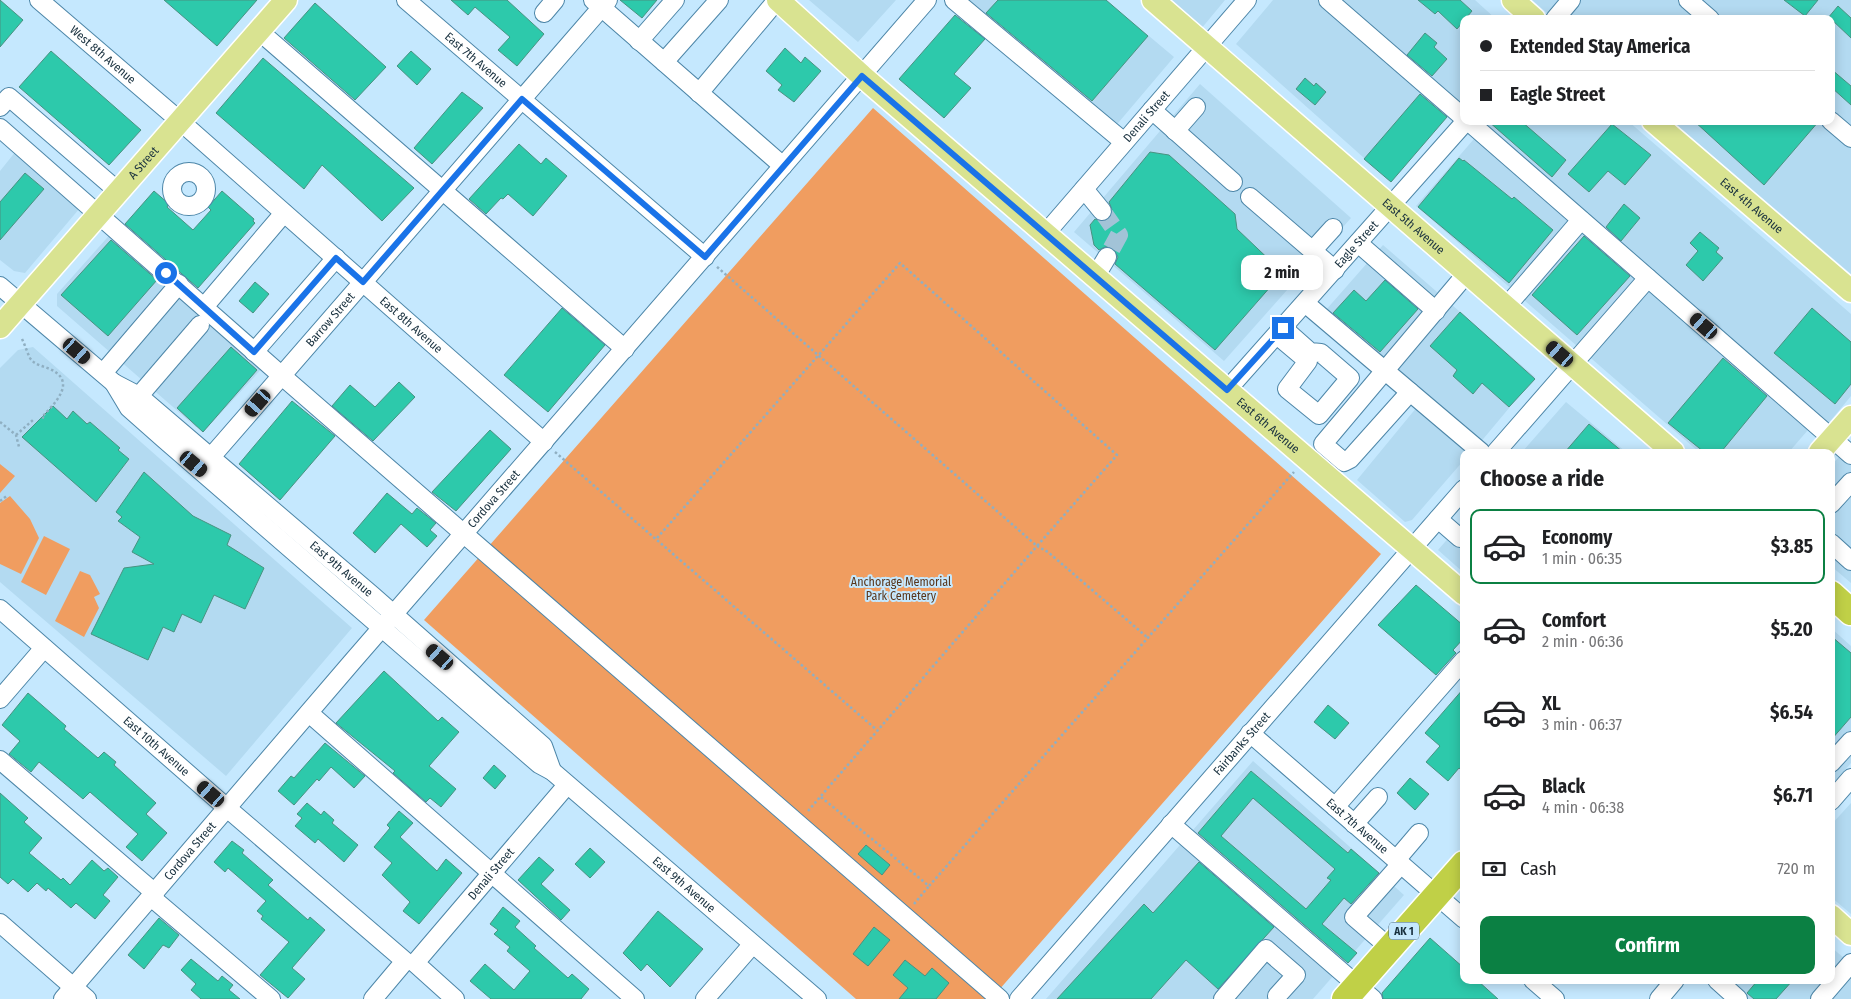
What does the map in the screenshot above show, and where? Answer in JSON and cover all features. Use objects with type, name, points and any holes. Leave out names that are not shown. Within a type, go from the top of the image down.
[{"type":"highway","points":[[1835,598],[1851,612]]},
{"type":"highway","name":"AK 1","points":[[1359,994],[1390,948],[1460,868]]},
{"type":"main road","name":"A Street","points":[[0,326],[119,192],[173,115],[259,30],[286,0]]},
{"type":"main road","name":"East 6th Avenue","points":[[778,0],[862,76],[1460,591]]},
{"type":"main road","name":"East 5th Avenue","points":[[1153,0],[1670,449]]},
{"type":"main road","points":[[1513,0],[1530,15]]},
{"type":"main road","name":"East 4th Avenue","points":[[1658,125],[1851,291]]},
{"type":"main road","points":[[1826,445],[1850,420]]},
{"type":"main road","points":[[1835,920],[1851,934]]},
{"type":"street","name":"West 8th Avenue","points":[[39,0],[173,115]]},
{"type":"street","name":"East 7th Avenue","points":[[406,0],[705,257]]},
{"type":"street","points":[[639,41],[675,0]]},
{"type":"street","points":[[664,62],[719,0]]},
{"type":"street","points":[[699,93],[778,0]]},
{"type":"street","name":"Cordova Street","points":[[68,993],[226,808],[928,0]]},
{"type":"street","points":[[954,0],[1124,142]]},
{"type":"street","name":"Denali Street","points":[[1046,233],[1247,0]]},
{"type":"street","points":[[1328,0],[1460,115]]},
{"type":"street","points":[[1558,15],[1571,0]]},
{"type":"street","points":[[1688,0],[1705,15]]},
{"type":"street","points":[[601,3],[639,41],[784,166]]},
{"type":"street","name":"Barrow Street","points":[[211,457],[522,99],[601,3]]},
{"type":"street","points":[[259,30],[444,189],[625,349]]},
{"type":"street","points":[[0,108],[9,97],[119,192]]},
{"type":"street","points":[[1175,131],[1196,107]]},
{"type":"street","points":[[1152,110],[1233,182]]},
{"type":"street","name":"East 8th Avenue","points":[[173,115],[544,442]]},
{"type":"street","points":[[1835,124],[1851,138]]},
{"type":"street","name":"Eagle Street","points":[[1227,390],[1463,125]]},
{"type":"street","points":[[1472,125],[1648,278],[1826,445],[1851,455]]},
{"type":"street","points":[[0,128],[254,352],[1000,999]]},
{"type":"street","points":[[199,175],[217,154]]},
{"type":"street","points":[[1084,188],[1102,211]]},
{"type":"street","points":[[1250,197],[1335,270]]},
{"type":"street","points":[[204,307],[284,213]]},
{"type":"street","points":[[1506,307],[1581,220]]},
{"type":"street","points":[[1313,250],[1333,228]]},
{"type":"street","points":[[1358,244],[1436,311]]},
{"type":"street","points":[[1095,277],[1107,256]]},
{"type":"street","points":[[254,352],[336,258]]},
{"type":"street","points":[[1410,392],[1350,459],[1344,462],[1323,444],[1467,273]]},
{"type":"street","points":[[1499,449],[1648,278]]},
{"type":"street","points":[[109,378],[179,284]]},
{"type":"street","name":"East 9th Avenue","points":[[0,286],[109,378],[139,396],[211,457],[539,764],[552,771],[817,999]]},
{"type":"street","points":[[1305,303],[1477,449]]},
{"type":"street","points":[[139,396],[200,325]]},
{"type":"street","points":[[1280,331],[1310,352],[1321,353],[1350,378],[1320,415],[1287,388],[1308,361],[1280,331]]},
{"type":"street","name":"East 9th Avenue","points":[[109,378],[129,408],[388,621]]},
{"type":"street","points":[[1835,500],[1851,482]]},
{"type":"street","name":"Fairbanks Street","points":[[1019,999],[1460,494]]},
{"type":"street","points":[[1438,519],[1460,538]]},
{"type":"street","points":[[1835,547],[1851,561]]},
{"type":"street","name":"East 10th Avenue","points":[[0,609],[226,808],[455,999]]},
{"type":"street","points":[[0,699],[44,648]]},
{"type":"street","points":[[1335,807],[1460,667]]},
{"type":"street","points":[[309,713],[635,999]]},
{"type":"street","name":"East 7th Avenue","points":[[1250,733],[1460,916]]},
{"type":"street","points":[[1835,759],[1851,741]]},
{"type":"street","points":[[0,760],[271,999]]},
{"type":"street","name":"Denali Street","points":[[373,999],[410,962],[491,873],[567,784]]},
{"type":"street","points":[[1835,797],[1849,784]]},
{"type":"street","points":[[1354,824],[1378,797]]},
{"type":"street","points":[[1172,824],[1359,994]]},
{"type":"street","points":[[1390,948],[1354,917],[1419,833]]},
{"type":"street","points":[[0,923],[68,993],[87,999]]},
{"type":"street","points":[[705,999],[752,945]]},
{"type":"street","points":[[1228,997],[1266,949],[1296,975],[1277,996]]},
{"type":"street","points":[[1820,999],[1849,970]]},
{"type":"street","points":[[1538,984],[1555,999]]},
{"type":"street","points":[[1659,999],[1672,984]]},
{"type":"street","points":[[1725,984],[1738,999]]},
{"type":"path","points":[[705,257],[1037,546],[1048,552],[1148,638]]},
{"type":"path","points":[[656,538],[900,263],[1117,455],[797,823]]},
{"type":"path","points":[[22,339],[30,357],[44,368],[51,370],[62,383],[63,391],[60,398],[42,417],[44,418]]},
{"type":"path","points":[[16,435],[33,420]]},
{"type":"path","points":[[0,422],[16,435],[19,447]]},
{"type":"path","points":[[544,442],[878,731]]},
{"type":"path","points":[[904,916],[928,886],[1306,458]]},
{"type":"path","points":[[0,501],[8,495]]},
{"type":"path","points":[[821,797],[928,886]]},
{"type":"shaded area","points":[[809,0],[896,0],[858,42]]},
{"type":"shaded area","points":[[955,0],[1106,0],[1174,57],[1113,129]]},
{"type":"shaded area","points":[[1167,0],[1225,0],[1201,29]]},
{"type":"shaded area","points":[[1273,0],[1475,0],[1492,15],[1460,15],[1460,102],[1391,182],[1236,44]]},
{"type":"shaded area","points":[[1532,0],[1559,0],[1547,13]]},
{"type":"shaded area","points":[[1579,0],[1851,0],[1851,274],[1677,125],[1835,125],[1835,15],[1566,15]]},
{"type":"shaded area","points":[[1200,84],[1351,218],[1224,361],[1074,232]]},
{"type":"shaded area","points":[[1482,125],[1633,125],[1851,314],[1851,396],[1827,425]]},
{"type":"shaded area","points":[[1480,132],[1814,423],[1792,449],[1696,449],[1416,206]]},
{"type":"shaded area","points":[[20,146],[85,202],[25,273],[14,271],[0,260],[0,171]]},
{"type":"shaded area","points":[[114,230],[267,363],[207,428],[196,427],[57,306],[57,294]]},
{"type":"shaded area","points":[[1383,245],[1535,377],[1479,444],[1325,311]]},
{"type":"shaded area","points":[[33,347],[352,628],[226,776],[0,582],[0,368],[18,350]]},
{"type":"shaded area","points":[[1566,402],[1622,449],[1525,449]]},
{"type":"shaded area","points":[[1417,407],[1466,449],[1460,449],[1460,465],[1412,520],[1405,522],[1357,480]]},
{"type":"shaded area","points":[[1851,443],[1851,583],[1835,569],[1835,461]]},
{"type":"shaded area","points":[[1460,525],[1460,569],[1438,550]]},
{"type":"shaded area","points":[[1835,632],[1851,646],[1851,763],[1835,781]]},
{"type":"shaded area","points":[[1253,761],[1404,895],[1313,999],[1046,999]]},
{"type":"shaded area","points":[[1851,803],[1851,914],[1835,900],[1835,821]]},
{"type":"shaded area","points":[[1835,950],[1851,964],[1851,999],[1738,999],[1721,984],[1835,984]]},
{"type":"green space","name":"Anchorage Memorial Park Cemetery","points":[[873,108],[1381,554],[991,999],[856,999],[424,620]]},
{"type":"green space","points":[[0,464],[15,476],[0,493]]},
{"type":"green space","points":[[10,496],[30,519],[39,538],[21,574],[0,564],[0,503]]},
{"type":"green space","points":[[44,536],[70,549],[46,595],[21,582]]},
{"type":"green space","points":[[80,571],[90,575],[100,594],[94,597],[99,608],[84,637],[55,621]]},
{"type":"building","points":[[0,0],[23,20],[0,47]]},
{"type":"building","points":[[164,0],[257,0],[217,46]]},
{"type":"building","points":[[451,0],[507,0],[544,34],[517,66],[498,50],[510,37],[475,7],[468,15]]},
{"type":"building","points":[[620,0],[657,0],[642,18]]},
{"type":"building","points":[[998,0],[1106,0],[1148,36],[1092,101],[986,13]]},
{"type":"building","points":[[1418,0],[1460,0],[1472,11],[1469,15],[1460,15],[1460,25],[1457,29],[1438,11],[1435,14]]},
{"type":"building","points":[[1784,0],[1818,0],[1806,15]]},
{"type":"building","points":[[315,3],[386,67],[355,100],[284,38]]},
{"type":"building","points":[[1838,6],[1851,18],[1851,38],[1835,23],[1835,15],[1830,15]]},
{"type":"building","points":[[955,15],[985,39],[954,74],[971,88],[944,118],[899,79]]},
{"type":"building","points":[[1425,33],[1437,43],[1434,47],[1447,59],[1432,76],[1407,55]]},
{"type":"building","points":[[785,48],[801,63],[805,57],[821,71],[794,102],[778,90],[782,85],[766,71]]},
{"type":"building","points":[[51,51],[141,130],[109,165],[19,87]]},
{"type":"building","points":[[411,51],[431,69],[417,85],[397,66]]},
{"type":"building","points":[[263,58],[414,188],[382,221],[322,165],[304,189],[216,113]]},
{"type":"building","points":[[1835,72],[1851,86],[1851,105],[1835,91]]},
{"type":"building","points":[[1305,78],[1314,86],[1316,83],[1326,92],[1315,105],[1296,89]]},
{"type":"building","points":[[462,92],[483,108],[432,164],[414,148]]},
{"type":"building","points":[[1420,94],[1447,117],[1391,182],[1364,159]]},
{"type":"building","points":[[1493,125],[1526,125],[1566,160],[1552,177]]},
{"type":"building","points":[[1611,125],[1651,155],[1625,185],[1608,171],[1589,192],[1568,174]]},
{"type":"building","points":[[1698,125],[1816,125],[1764,185]]},
{"type":"building","points":[[519,144],[541,164],[546,158],[567,176],[533,216],[508,194],[503,199],[501,198],[486,214],[469,199]]},
{"type":"building","points":[[1150,152],[1169,155],[1235,214],[1237,229],[1278,268],[1279,277],[1215,350],[1115,264],[1118,257],[1113,248],[1107,246],[1099,250],[1094,245],[1090,225],[1095,219],[1103,222],[1109,219],[1112,210],[1109,202]]},
{"type":"building","points":[[1459,158],[1512,199],[1514,197],[1553,230],[1509,283],[1418,207]]},
{"type":"building","points":[[25,173],[44,189],[0,240],[0,202]]},
{"type":"building","points":[[154,191],[169,204],[167,207],[193,230],[211,210],[208,207],[222,191],[254,219],[255,223],[198,288],[125,224]]},
{"type":"building","points":[[1624,204],[1640,218],[1621,241],[1606,227]]},
{"type":"building","points":[[1700,232],[1719,248],[1716,252],[1723,258],[1703,281],[1686,265],[1698,251],[1690,243]]},
{"type":"building","points":[[1584,236],[1630,276],[1577,335],[1532,295]]},
{"type":"building","points":[[111,240],[157,280],[108,336],[61,295]]},
{"type":"building","points":[[1385,280],[1418,309],[1380,352],[1333,313],[1354,290],[1366,301]]},
{"type":"building","points":[[255,282],[269,294],[253,313],[239,301]]},
{"type":"building","points":[[562,308],[605,345],[548,412],[504,375]]},
{"type":"building","points":[[1812,308],[1851,342],[1851,384],[1835,404],[1774,353]]},
{"type":"building","points":[[1460,312],[1535,379],[1509,407],[1482,383],[1473,394],[1453,376],[1457,370],[1430,346]]},
{"type":"building","points":[[231,347],[257,370],[203,432],[177,408]]},
{"type":"building","points":[[1723,358],[1767,396],[1723,449],[1700,449],[1668,423]]},
{"type":"building","points":[[399,382],[415,397],[373,441],[332,406],[350,385],[375,407]]},
{"type":"building","points":[[292,401],[335,436],[280,500],[239,464]]},
{"type":"building","points":[[53,406],[67,419],[73,411],[87,424],[90,422],[120,448],[118,450],[129,459],[96,502],[22,437]]},
{"type":"building","points":[[1589,424],[1619,449],[1568,449]]},
{"type":"building","points":[[490,430],[511,449],[456,511],[432,492]]},
{"type":"building","points":[[144,472],[193,516],[231,535],[227,545],[264,568],[245,609],[214,595],[201,623],[182,614],[174,632],[163,627],[148,660],[91,634],[124,568],[154,564],[132,552],[140,537],[118,521],[122,517],[116,512]]},
{"type":"building","points":[[387,493],[412,514],[417,508],[436,523],[430,530],[437,536],[427,547],[401,524],[375,553],[353,533]]},
{"type":"building","points":[[1416,585],[1460,623],[1460,642],[1453,650],[1456,653],[1436,675],[1378,625]]},
{"type":"building","points":[[1835,639],[1851,653],[1851,717],[1835,735]]},
{"type":"building","points":[[384,671],[438,721],[442,717],[459,732],[429,766],[456,789],[441,807],[430,798],[426,802],[393,773],[395,771],[336,723]]},
{"type":"building","points":[[28,693],[66,726],[64,729],[98,758],[104,752],[116,762],[114,765],[156,803],[146,814],[167,833],[142,861],[126,847],[138,834],[90,792],[83,799],[39,762],[31,772],[9,754],[20,741],[2,725]]},
{"type":"building","points":[[1460,693],[1460,769],[1448,781],[1426,762],[1440,746],[1425,733]]},
{"type":"building","points":[[1328,705],[1349,723],[1335,739],[1314,722]]},
{"type":"building","points":[[325,743],[365,776],[354,788],[331,767],[319,781],[317,779],[294,805],[278,791],[291,776],[294,778]]},
{"type":"building","points":[[494,765],[506,776],[495,789],[483,778]]},
{"type":"building","points":[[1251,771],[1348,853],[1351,849],[1379,873],[1351,904],[1344,898],[1322,924],[1357,953],[1348,963],[1198,833]],"holes":[[[1253,798],[1335,869],[1327,878],[1331,880],[1306,909],[1221,836]]]},
{"type":"building","points":[[1410,778],[1429,794],[1415,810],[1397,793]]},
{"type":"building","points":[[0,793],[28,818],[24,822],[42,838],[29,853],[61,880],[63,878],[70,885],[92,860],[104,871],[108,868],[118,877],[103,895],[110,901],[95,919],[76,903],[71,908],[48,888],[46,891],[37,883],[28,892],[13,879],[8,884],[0,877]]},
{"type":"building","points":[[307,803],[321,815],[324,811],[334,820],[332,823],[358,845],[344,862],[318,839],[315,843],[295,826],[302,818],[297,814]]},
{"type":"building","points":[[399,811],[413,823],[400,837],[437,871],[446,859],[462,873],[419,924],[403,911],[410,902],[382,875],[392,863],[374,847],[390,828],[387,825]]},
{"type":"building","points":[[232,841],[244,850],[242,853],[273,880],[268,885],[308,920],[310,917],[325,930],[292,968],[305,979],[288,998],[260,975],[289,942],[261,919],[263,916],[257,911],[266,901],[228,868],[225,872],[214,862]]},
{"type":"building","points":[[866,845],[890,865],[882,875],[858,854]]},
{"type":"building","points":[[590,848],[605,862],[590,878],[575,864]]},
{"type":"building","points":[[539,857],[554,870],[541,884],[570,910],[561,920],[518,880]]},
{"type":"building","points":[[1199,862],[1274,927],[1218,989],[1186,960],[1151,999],[1057,999],[1144,904],[1153,913]]},
{"type":"building","points":[[503,907],[520,921],[515,927],[536,946],[534,948],[568,978],[572,974],[589,989],[581,999],[491,999],[470,981],[485,964],[514,990],[530,971],[507,951],[510,947],[494,934],[498,930],[490,924]]},
{"type":"building","points":[[658,911],[703,949],[670,987],[647,964],[641,971],[623,953]]},
{"type":"building","points":[[159,918],[179,935],[169,948],[163,945],[144,969],[128,955]]},
{"type":"building","points":[[874,927],[890,940],[868,966],[853,954]]},
{"type":"building","points":[[1430,938],[1460,964],[1460,984],[1481,984],[1498,999],[1383,999],[1382,993]]},
{"type":"building","points":[[191,959],[218,981],[222,976],[233,985],[229,990],[240,999],[201,999],[191,990],[196,984],[181,970]]},
{"type":"building","points":[[905,960],[925,976],[932,968],[949,983],[936,999],[899,999],[908,988],[893,975]]},
{"type":"building","points":[[1755,984],[1789,984],[1776,999],[1754,999],[1747,993]]},
{"type":"tunnel","points":[[1102,211],[1119,235],[1107,257]]},
{"type":"route","points":[[166,273],[254,352],[336,258],[363,282],[522,99],[705,257],[862,76],[1227,390],[1283,328]]}]
